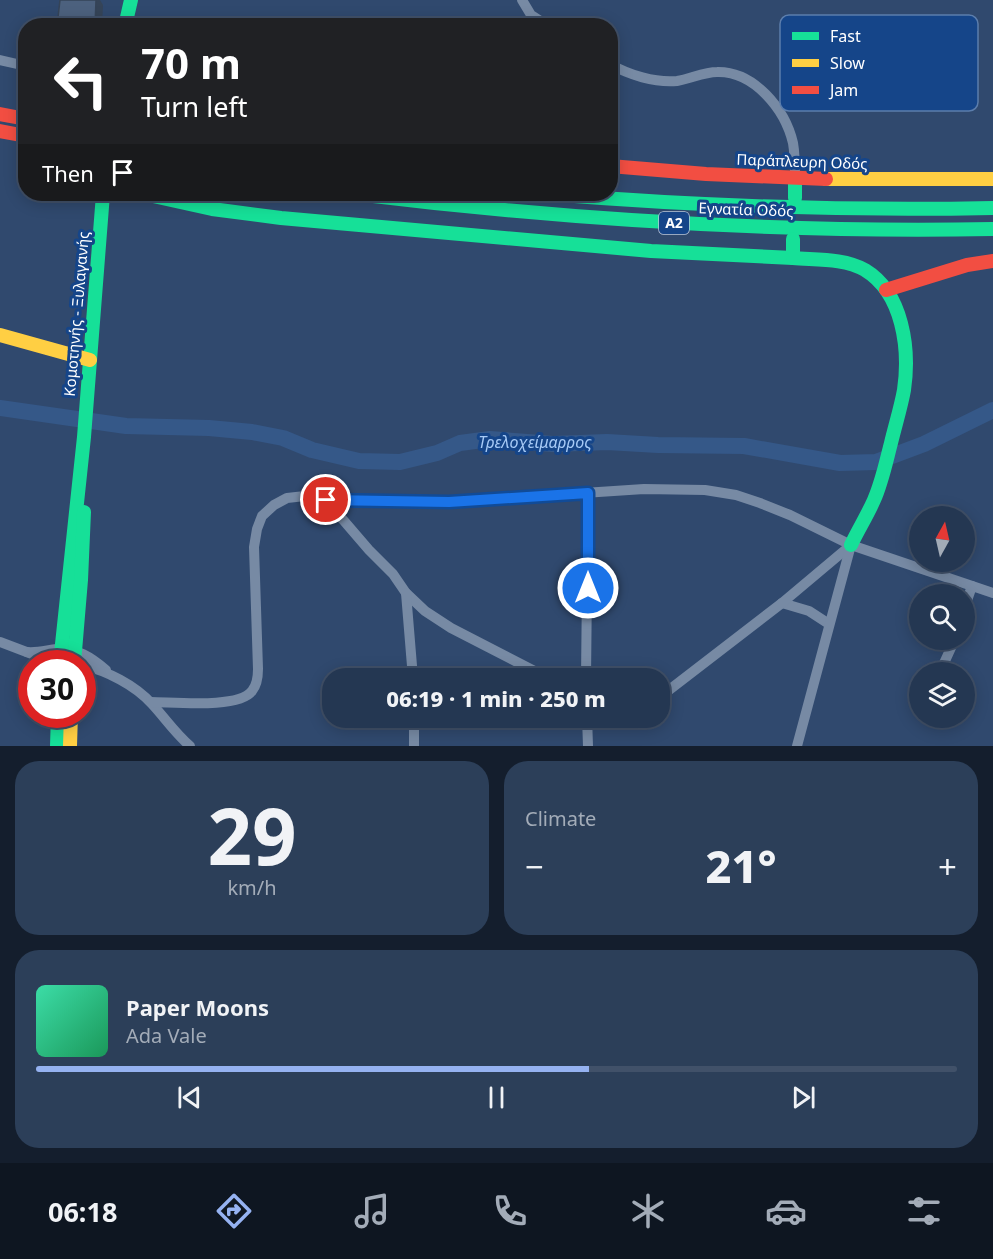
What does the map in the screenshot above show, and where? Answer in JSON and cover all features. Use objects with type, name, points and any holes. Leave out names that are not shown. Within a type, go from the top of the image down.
[{"type":"main road","points":[[127,18],[131,0]]},
{"type":"main road","points":[[0,114],[18,117]]},
{"type":"main road","points":[[0,131],[18,134]]},
{"type":"main road","name":"Παράπλευρη Οδός","points":[[618,167],[711,175],[795,179],[908,181],[993,179]]},
{"type":"main road","points":[[795,179],[795,198]]},
{"type":"main road","name":"Εγνατία Οδός","points":[[618,199],[784,207],[993,208]]},
{"type":"main road","name":"Κομοτηνής - Ξυλαγανής","points":[[67,650],[102,201]]},
{"type":"main road","points":[[171,201],[281,218],[651,251],[793,258],[851,265],[873,276],[886,290],[897,310],[905,343],[906,367],[903,392],[874,500],[851,544]]},
{"type":"main road","name":"Εγνατία Οδός","points":[[415,201],[558,216],[671,223],[863,230],[993,229]]},
{"type":"main road","points":[[793,240],[793,258]]},
{"type":"main road","points":[[886,290],[967,265],[993,261]]},
{"type":"main road","points":[[0,335],[90,360]]},
{"type":"main road","points":[[57,746],[58,728]]},
{"type":"main road","points":[[70,746],[71,728]]},
{"type":"street","points":[[522,0],[531,15],[536,18]]},
{"type":"street","points":[[0,60],[18,64]]},
{"type":"street","points":[[618,67],[638,76],[675,81],[715,72],[731,73],[748,79],[773,103],[782,116],[793,142],[795,179]]},
{"type":"street","points":[[151,702],[230,702],[252,692],[257,682],[258,669],[254,547],[257,529],[262,516],[274,505],[287,498],[305,496],[326,500],[449,502],[653,489],[705,490],[736,495],[790,515],[851,544],[966,584]]},
{"type":"street","points":[[586,668],[588,493]]},
{"type":"street","points":[[326,500],[393,574],[406,593],[425,611],[451,628],[529,668]]},
{"type":"street","points":[[670,689],[782,603],[851,544]]},
{"type":"street","points":[[798,746],[851,544]]},
{"type":"street","points":[[975,587],[993,593]]},
{"type":"street","points":[[406,593],[412,668]]},
{"type":"street","points":[[782,603],[809,612],[829,624]]},
{"type":"street","points":[[0,642],[22,650]]},
{"type":"street","points":[[96,662],[151,702],[190,746]]},
{"type":"street","points":[[96,670],[113,676]]},
{"type":"street","points":[[414,728],[414,746]]},
{"type":"street","points":[[587,728],[588,746]]},
{"type":"building","points":[[60,0],[96,0],[95,18],[58,18]]},
{"type":"waterway","name":"Τρελοχείμαρρος","points":[[0,408],[126,426],[209,428],[252,432],[283,438],[312,450],[359,461],[400,462],[437,453],[460,443],[490,439],[553,444],[607,442],[744,446],[840,463],[876,462],[924,444],[993,410]]},
{"type":"traffic: fast","points":[[127,18],[131,0]]},
{"type":"traffic: fast","points":[[795,179],[795,198]]},
{"type":"traffic: fast","points":[[618,199],[770,207],[993,208]]},
{"type":"traffic: fast","points":[[61,650],[84,437],[102,201]]},
{"type":"traffic: fast","points":[[176,201],[212,209],[281,218],[651,251],[793,258]]},
{"type":"traffic: fast","points":[[418,201],[595,218],[754,227],[993,229]]},
{"type":"traffic: fast","points":[[793,239],[793,258],[848,263],[865,270],[878,280],[896,307],[901,323],[906,374],[900,410],[886,465],[874,500],[851,545]]},
{"type":"traffic: fast","points":[[75,650],[84,512]]},
{"type":"traffic: fast","points":[[57,746],[58,728]]},
{"type":"traffic: slow","points":[[826,179],[993,179]]},
{"type":"traffic: slow","points":[[0,335],[90,360]]},
{"type":"traffic: slow","points":[[70,746],[71,728]]},
{"type":"traffic: jam","points":[[0,114],[18,117]]},
{"type":"traffic: jam","points":[[0,131],[18,134]]},
{"type":"traffic: jam","points":[[618,167],[706,174],[826,179]]},
{"type":"traffic: jam","points":[[886,290],[967,265],[993,261]]},
{"type":"route","points":[[326,500],[449,502],[588,493],[588,588]]}]
